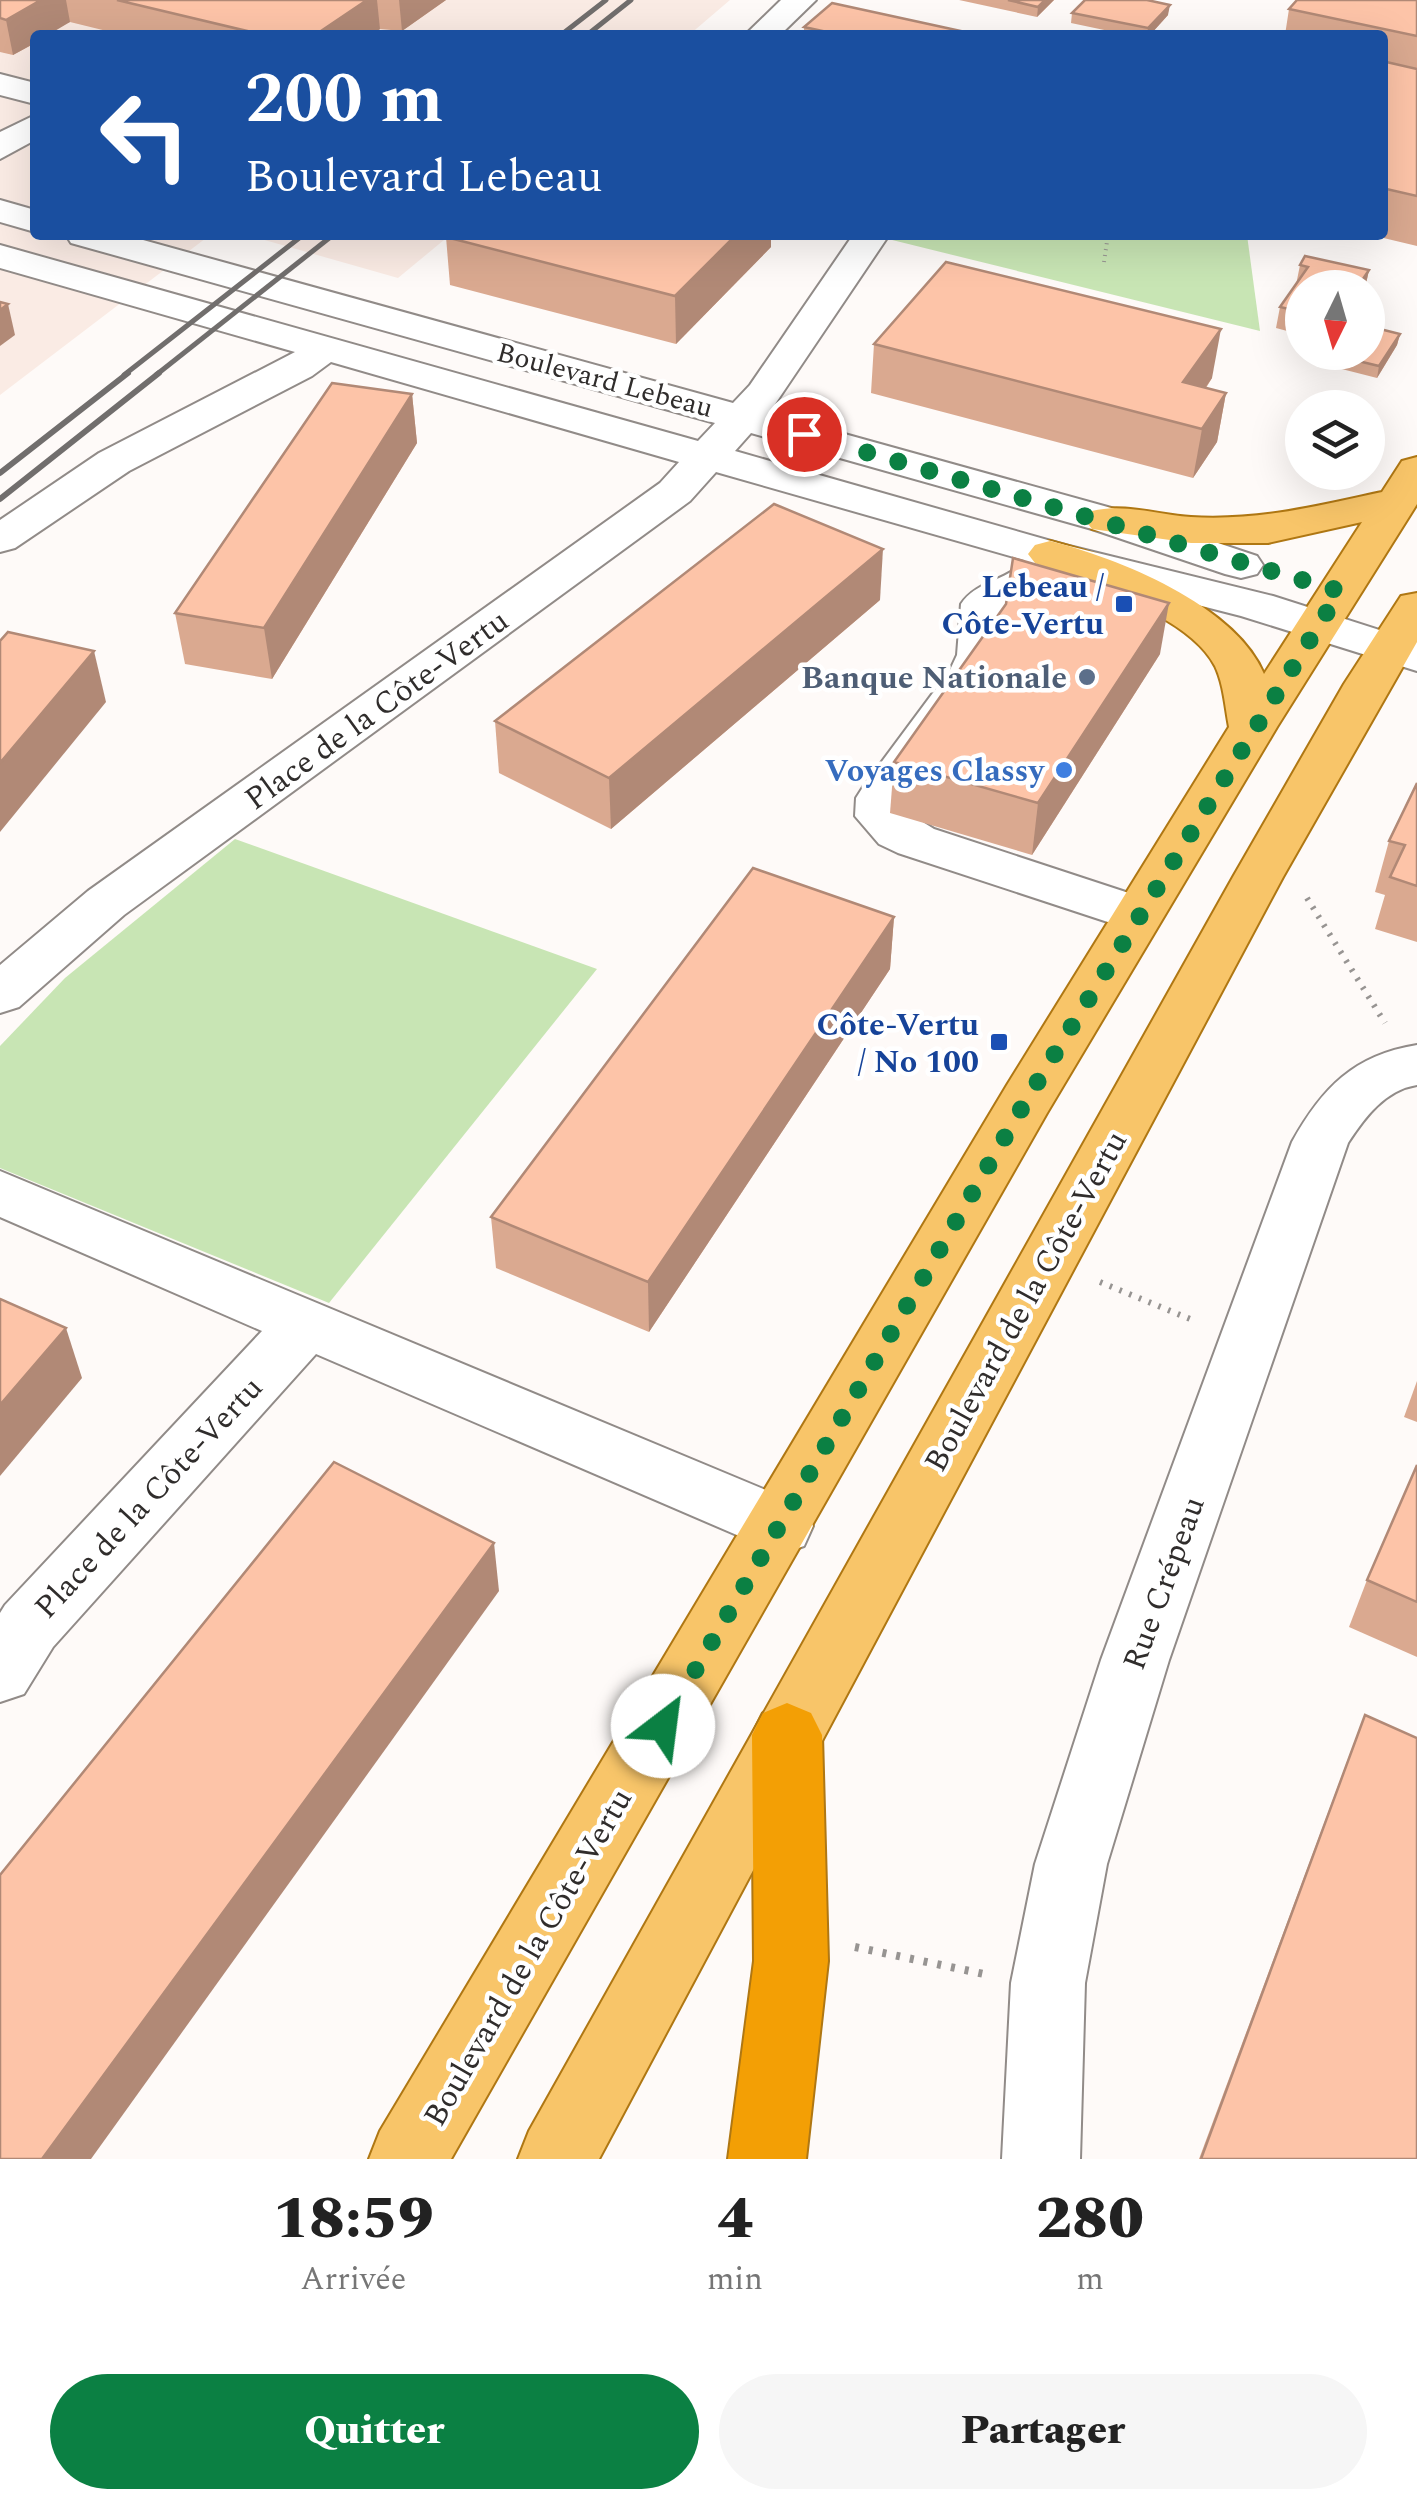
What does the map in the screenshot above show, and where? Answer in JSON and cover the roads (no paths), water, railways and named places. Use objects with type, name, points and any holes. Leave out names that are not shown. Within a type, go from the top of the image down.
[{"type":"highway","points":[[767,2159],[791,1960],[788,1736]]},
{"type":"main road","points":[[1107,520],[1190,530],[1268,530],[1408,485]]},
{"type":"main road","name":"Boulevard de la Côte-Vertu","points":[[408,2159],[1138,914],[1408,485]]},
{"type":"main road","points":[[1050,554],[1172,608],[1207,630],[1239,668],[1253,727]]},
{"type":"main road","name":"Boulevard de la Côte-Vertu","points":[[557,2159],[1267,860],[1410,630]]},
{"type":"street","points":[[767,30],[800,0]]},
{"type":"street","points":[[0,84],[30,93]]},
{"type":"street","points":[[0,148],[30,128]]},
{"type":"street","points":[[0,211],[30,220]]},
{"type":"street","name":"Boulevard Lebeau","points":[[102,240],[1107,520],[1329,607]]},
{"type":"street","name":"Place de la Côte-Vertu","points":[[0,994],[106,903],[675,492],[745,418],[868,240]]},
{"type":"street","name":"Boulevard Lebeau","points":[[0,256],[1050,554],[1329,607],[1410,630]]},
{"type":"street","points":[[0,539],[114,462],[298,368],[326,348]]},
{"type":"street","points":[[1050,554],[1034,578],[998,592],[983,604],[977,663],[880,798],[880,816],[897,832],[916,841],[1138,914]]},
{"type":"street","name":"Rue Crépeau","points":[[1041,2159],[1048,1982],[1071,1864],[1135,1660],[1320,1142],[1335,1114],[1361,1087],[1407,1056]]},
{"type":"street","points":[[0,1193],[780,1526]]},
{"type":"street","name":"Place de la Côte-Vertu","points":[[10,1645],[306,1323]]},
{"type":"railway","points":[[567,30],[606,0]]},
{"type":"railway","points":[[593,30],[631,0]]},
{"type":"railway","points":[[124,375],[297,240]]},
{"type":"railway","points":[[156,375],[327,240]]},
{"type":"railway","points":[[0,473],[128,373]]},
{"type":"railway","points":[[0,499],[159,373]]},
{"type":"place","name":"Lebeau / Côte-Vertu","points":[[1124,604]]},
{"type":"place","name":"Banque Nationale","points":[[1087,677]]},
{"type":"place","name":"Voyages Classy","points":[[1064,770]]},
{"type":"place","name":"Côte-Vertu / No 100","points":[[999,1042]]}]
